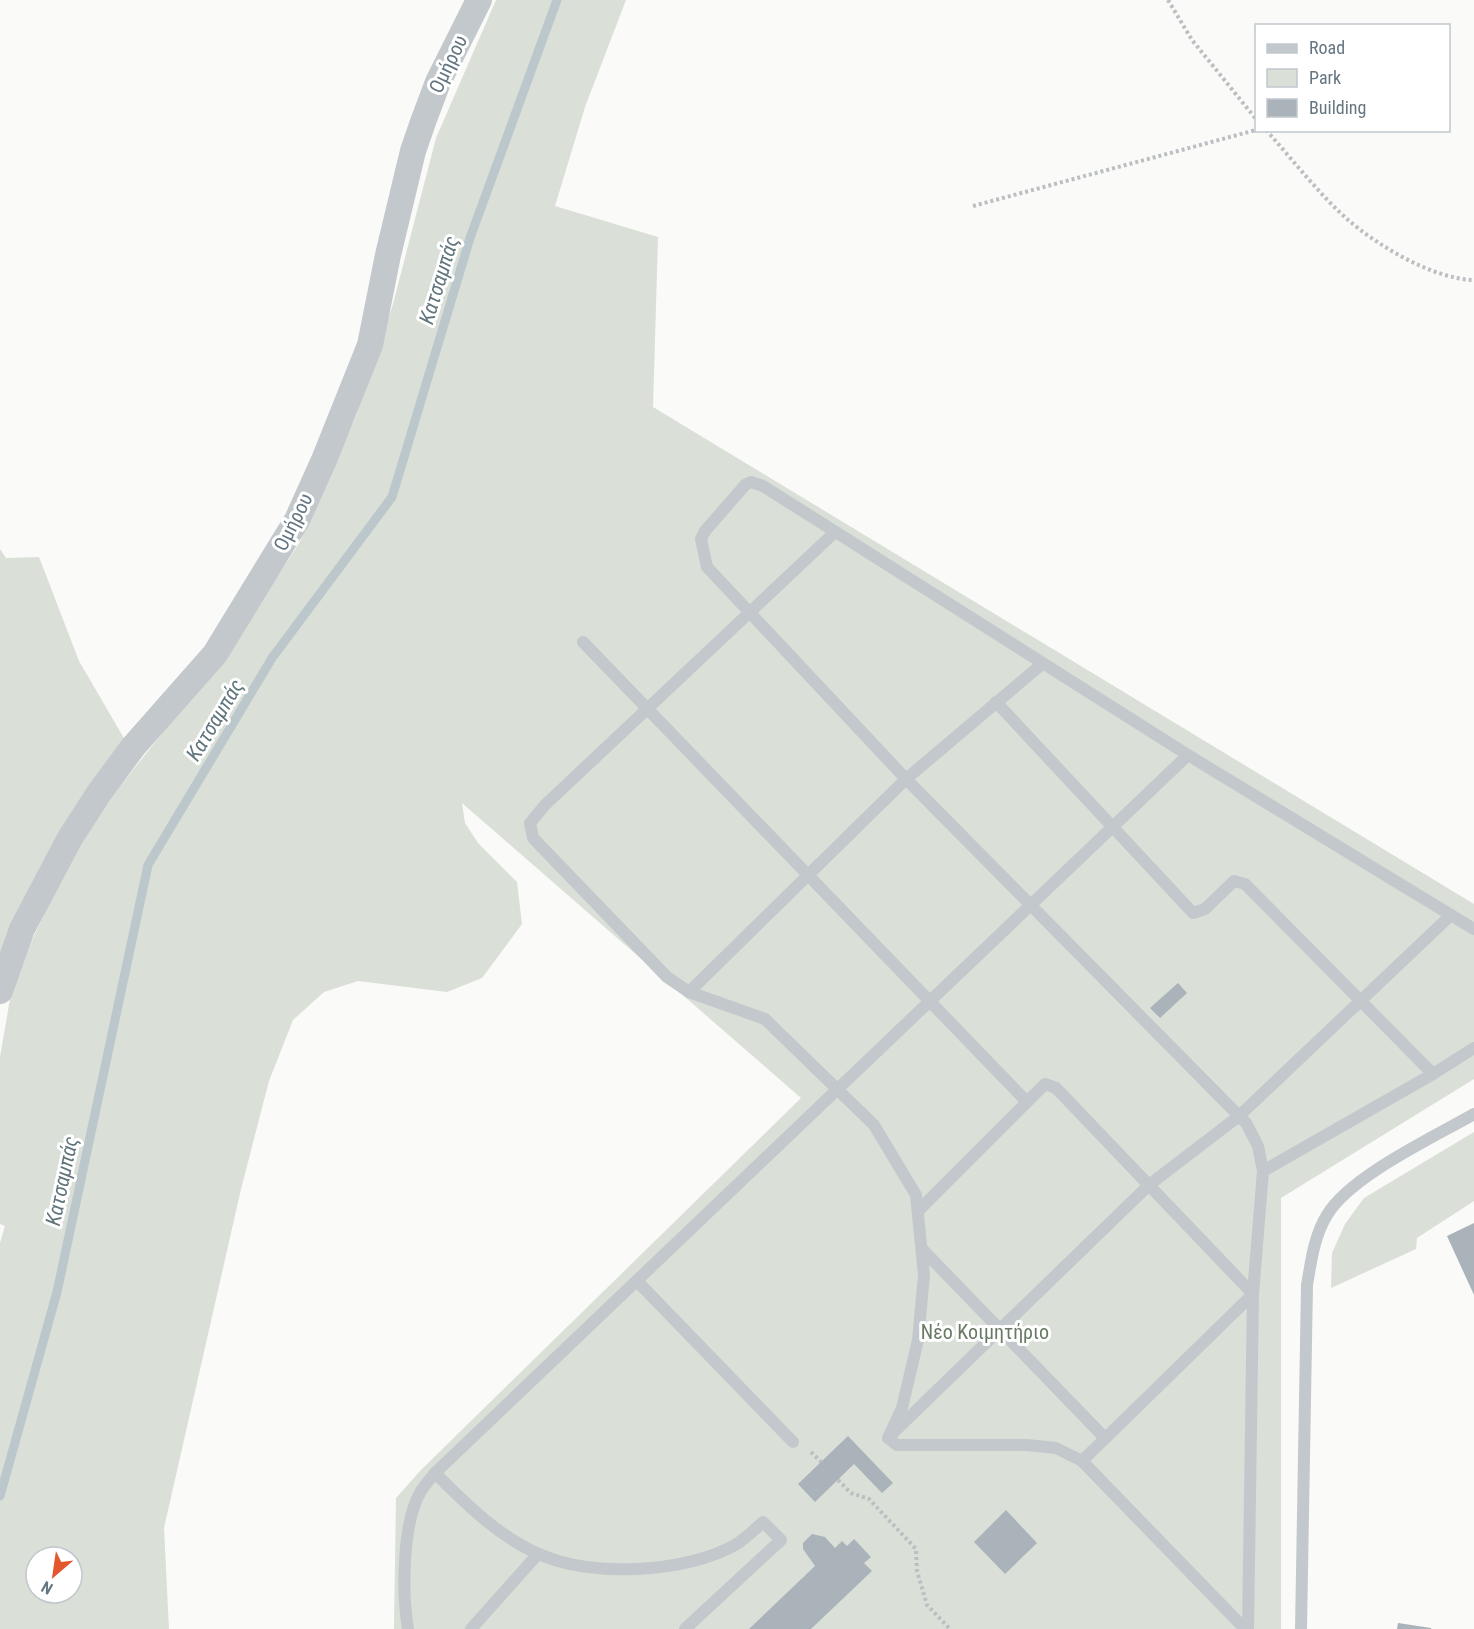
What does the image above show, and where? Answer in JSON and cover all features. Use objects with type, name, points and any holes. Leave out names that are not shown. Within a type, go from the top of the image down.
[{"type":"street","name":"Ομήρου","points":[[0,991],[22,929],[70,838],[133,747],[214,654],[297,520],[324,460],[370,345],[388,255],[413,151],[423,122],[438,82],[479,0]]},
{"type":"lane","points":[[1246,1629],[1253,1294],[1263,1171],[1258,1146],[1239,1116],[906,779],[707,567],[701,539],[705,531],[746,484],[751,482],[763,486],[1188,755],[1474,928]]},
{"type":"lane","points":[[834,533],[545,805],[530,823],[533,838],[667,977],[689,992],[765,1019],[874,1125],[916,1195],[924,1275],[918,1340],[902,1408],[888,1438]]},
{"type":"lane","points":[[583,642],[1027,1102]]},
{"type":"lane","points":[[689,992],[906,779],[1042,664]]},
{"type":"lane","points":[[996,702],[1192,912],[1205,909],[1234,881],[1245,884],[1433,1074]]},
{"type":"lane","points":[[408,1629],[406,1573],[409,1525],[420,1492],[435,1473],[1033,906],[1188,755]]},
{"type":"lane","points":[[888,1438],[1149,1185],[1239,1116],[1451,915]]},
{"type":"lane","points":[[1263,1171],[1433,1074],[1474,1048]]},
{"type":"lane","points":[[919,1210],[1045,1084],[1056,1088],[1253,1294]]},
{"type":"lane","points":[[1301,1629],[1307,1285],[1318,1236],[1326,1216],[1347,1189],[1474,1114]]},
{"type":"lane","points":[[923,1250],[1104,1437]]},
{"type":"lane","points":[[637,1281],[793,1442]]},
{"type":"lane","points":[[1082,1461],[1253,1294]]},
{"type":"lane","points":[[888,1438],[897,1445],[1027,1445],[1056,1448],[1082,1461],[1246,1629]]},
{"type":"lane","points":[[435,1473],[472,1510],[538,1554],[570,1564],[623,1569],[656,1567],[713,1554],[735,1545],[763,1522],[781,1540],[685,1629]]},
{"type":"lane","points":[[471,1629],[538,1554]]},
{"type":"path","points":[[1168,0],[1192,40],[1255,117]]},
{"type":"path","points":[[973,206],[1255,131]]},
{"type":"path","points":[[1268,132],[1347,219],[1400,255],[1455,279],[1474,280]]},
{"type":"path","points":[[838,1480],[851,1493],[869,1499],[916,1549],[917,1571],[927,1605],[950,1629]]},
{"type":"green space","name":"Νέο Κοιμητήριο","points":[[496,0],[626,0],[585,107],[555,206],[658,237],[653,407],[1474,904],[1474,1079],[1281,1198],[1281,1629],[394,1629],[396,1498],[421,1470],[801,1098],[462,803],[465,823],[478,843],[517,882],[522,924],[482,978],[447,992],[358,981],[324,992],[293,1020],[269,1081],[241,1189],[164,1528],[169,1629],[0,1629],[0,1243],[5,1226],[0,1224],[0,1057],[10,999],[32,940],[69,862],[106,804],[233,644],[300,542],[356,416],[393,304],[436,138]]},
{"type":"green space","points":[[0,549],[6,558],[39,557],[79,661],[125,740],[0,960]]},
{"type":"green space","points":[[1474,1132],[1474,1201],[1417,1238],[1416,1249],[1331,1288],[1332,1253],[1345,1224],[1364,1198]]},
{"type":"building","points":[[1178,983],[1187,993],[1160,1018],[1150,1008]]},
{"type":"building","points":[[1474,1223],[1474,1295],[1447,1236]]},
{"type":"building","points":[[848,1436],[893,1483],[882,1493],[854,1464],[815,1502],[798,1484]]},
{"type":"building","points":[[1006,1510],[1037,1543],[1005,1574],[974,1542]]},
{"type":"building","points":[[812,1534],[825,1537],[835,1548],[842,1541],[847,1546],[854,1539],[871,1557],[864,1563],[872,1571],[811,1629],[749,1629],[815,1566],[803,1549],[803,1543]]},
{"type":"building","points":[[1398,1623],[1431,1628],[1431,1629],[1397,1629]]},
{"type":"waterway","name":"Κατσαμπάς","points":[[0,1496],[57,1292],[148,865],[272,658],[392,497],[470,238],[557,0]]}]
